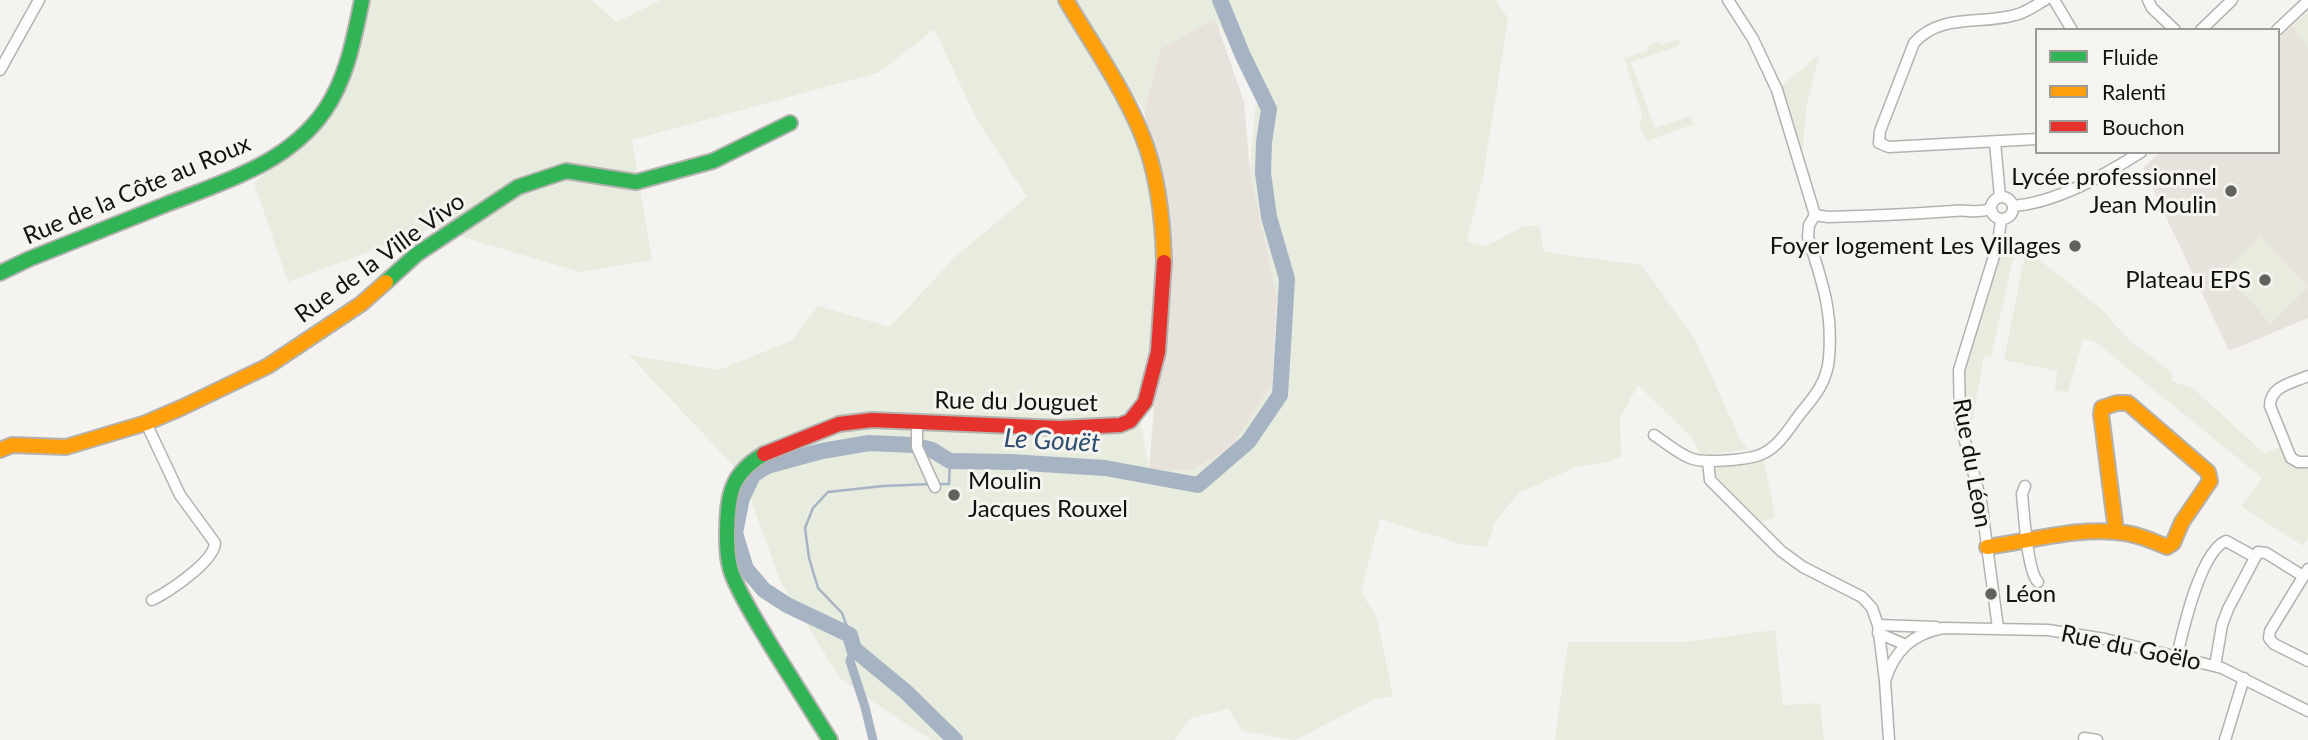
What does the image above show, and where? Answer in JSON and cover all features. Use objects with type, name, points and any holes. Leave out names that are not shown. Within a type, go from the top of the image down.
[{"type":"street","points":[[0,70],[39,0]]},
{"type":"street","name":"Rue de la Côte au Roux","points":[[0,273],[230,179],[282,151],[315,122],[330,101],[351,51],[362,0]]},
{"type":"street","name":"Rue du Jouguet","points":[[830,740],[752,614],[731,572],[727,551],[728,500],[732,486],[751,462],[771,450],[839,424],[872,420],[918,427],[1059,428],[1120,425],[1130,421],[1145,402],[1158,352],[1164,274],[1163,232],[1155,183],[1143,137],[1128,105],[1066,0]]},
{"type":"street","points":[[1654,435],[1692,460],[1751,458],[1763,454],[1774,446],[1818,393],[1829,357],[1829,310],[1808,237],[1809,225],[1815,215],[1777,90],[1753,39],[1728,0]]},
{"type":"street","points":[[2035,139],[1889,147],[1879,144],[1880,131],[1914,43],[1921,35],[1945,23],[2016,15],[2045,0]]},
{"type":"street","points":[[2054,0],[2071,28]]},
{"type":"street","points":[[2148,0],[2152,8],[2173,28]]},
{"type":"street","points":[[2203,28],[2232,0]]},
{"type":"street","points":[[2279,28],[2308,1]]},
{"type":"street","name":"Rue de la Ville Vivo","points":[[0,450],[12,445],[66,447],[146,423],[268,366],[361,303],[417,254],[517,187],[566,171],[636,181],[713,161],[790,123]]},
{"type":"street","points":[[1995,142],[2000,197]]},
{"type":"street","points":[[2013,206],[2068,190],[2111,171],[2138,154]]},
{"type":"street","points":[[2000,197],[2007,198],[2013,206],[2010,216],[2001,220],[1993,215],[1991,209],[1992,202],[2000,197]]},
{"type":"street","points":[[1815,215],[1917,215],[1958,210],[1974,213],[1991,209]]},
{"type":"street","name":"Rue du Léon","points":[[1998,628],[1980,502],[1961,422],[1959,370],[1998,243],[2001,220]]},
{"type":"street","points":[[2308,376],[2275,390],[2270,397],[2270,405],[2291,458],[2298,463],[2308,462]]},
{"type":"street","points":[[1987,547],[2089,532],[2116,531],[2167,547],[2173,543],[2182,522],[2210,481],[2208,472],[2128,403],[2106,406],[2102,408],[2101,414],[2116,531]]},
{"type":"street","points":[[146,423],[180,495],[213,538],[215,548],[212,554],[170,590],[152,600]]},
{"type":"street","points":[[918,427],[917,447],[934,484]]},
{"type":"street","points":[[1708,461],[1710,480],[1791,559],[1861,597],[1872,608],[1878,629],[1885,681],[1889,740]]},
{"type":"street","points":[[2025,486],[2022,494],[2028,541],[2033,577],[2038,582]]},
{"type":"street","points":[[2177,656],[2194,588],[2218,546],[2226,541],[2255,557]]},
{"type":"street","points":[[2215,666],[2222,625],[2228,609],[2259,552],[2306,573],[2270,631],[2269,638],[2274,644],[2308,661]]},
{"type":"street","name":"Rue du Goëlo","points":[[1906,645],[1917,636],[1943,628]]},
{"type":"street","name":"Rue du Goëlo","points":[[1878,629],[1998,628],[2075,634],[2215,666],[2308,711]]},
{"type":"street","points":[[1878,629],[1906,645],[1895,656],[1885,681]]},
{"type":"street","points":[[2225,740],[2244,678]]},
{"type":"street","points":[[2084,738],[2097,740]]},
{"type":"shaded area","points":[[370,0],[592,0],[616,22],[661,0],[1059,0],[1141,140],[1159,229],[1154,333],[1137,401],[1149,469],[1191,471],[1230,449],[1287,359],[1250,171],[1255,110],[1259,97],[1215,18],[1160,49],[1144,111],[1072,0],[1496,0],[1508,19],[1483,177],[1467,241],[1486,246],[1523,227],[1539,225],[1544,252],[1641,265],[1694,337],[1741,441],[1748,449],[1701,456],[1692,438],[1638,385],[1620,417],[1621,457],[1576,467],[1519,493],[1495,521],[1487,547],[1461,544],[1380,519],[1361,592],[1377,618],[1393,696],[1375,699],[1295,740],[1242,731],[1229,709],[1191,718],[1174,740],[931,740],[840,678],[781,583],[742,475],[629,355],[719,370],[791,341],[818,306],[890,327],[954,258],[1027,197],[977,120],[934,29],[880,72],[632,140],[652,260],[580,272],[432,228],[288,282],[254,183],[325,124],[357,54]]},
{"type":"shaded area","points":[[2308,12],[2308,48],[2292,26]]},
{"type":"shaded area","points":[[1215,18],[1244,102],[1250,171],[1277,298],[1272,388],[1230,449],[1191,471],[1149,470],[1157,368],[1169,303],[1169,233],[1144,111],[1160,49]]},
{"type":"shaded area","name":"Lycée professionnel Jean Moulin","points":[[2292,26],[2308,48],[2308,318],[2229,351],[2143,168],[2158,154],[2280,154],[2280,36]]},
{"type":"shaded area","points":[[1683,38],[1677,47],[1631,62],[1655,128],[1690,116],[1694,124],[1647,141],[1639,126],[1642,115],[1624,58],[1648,50],[1647,46],[1659,41],[1661,45]]},
{"type":"shaded area","points":[[1819,55],[1807,103],[1803,147],[1790,150],[1780,87]]},
{"type":"shaded area","name":"Plateau EPS","points":[[2261,236],[2308,288],[2271,324],[2223,272]]},
{"type":"shaded area","points":[[2006,244],[2016,246],[1991,356],[1984,355],[1969,440],[1964,402],[1964,367],[2001,250]]},
{"type":"shaded area","points":[[2026,249],[2100,308],[2132,343],[2172,372],[2172,381],[2194,389],[2265,454],[2283,445],[2308,467],[2308,538],[2303,546],[2241,506],[2262,478],[2094,341],[2083,339],[2068,392],[2055,391],[2057,371],[2004,360]]},
{"type":"shaded area","points":[[1763,459],[1775,513],[1774,518],[1760,522],[1714,474],[1718,465]]},
{"type":"shaded area","points":[[1775,630],[1783,705],[1820,703],[1824,740],[1555,740],[1568,642],[1683,642]]},
{"type":"waterway","name":"Le Gouët","points":[[955,740],[906,692],[854,649],[850,635],[787,605],[764,590],[746,569],[735,533],[742,498],[753,475],[767,466],[822,451],[869,443],[913,445],[932,450],[950,461],[1105,468],[1198,485],[1248,442],[1280,395],[1287,279],[1269,217],[1263,173],[1269,109],[1220,0]]},
{"type":"waterway","points":[[937,484],[949,484],[950,461]]},
{"type":"waterway","points":[[850,635],[842,613],[818,588],[809,558],[805,528],[813,508],[828,492],[931,484]]},
{"type":"waterway","points":[[854,649],[850,661],[873,740]]},
{"type":"traffic: fast","points":[[0,273],[29,259],[233,179],[293,144],[310,128],[333,98],[349,57],[362,0]]},
{"type":"traffic: fast","points":[[386,282],[417,254],[518,187],[566,171],[636,182],[713,161],[790,123]]},
{"type":"traffic: fast","points":[[764,454],[744,469],[733,486],[727,518],[729,563],[736,584],[751,612],[830,740]]},
{"type":"traffic: slow","points":[[1066,0],[1116,83],[1142,135],[1159,197],[1164,262]]},
{"type":"traffic: slow","points":[[0,450],[12,445],[66,447],[146,423],[183,407],[268,366],[361,304],[386,282]]},
{"type":"traffic: slow","points":[[1987,547],[2090,531],[2131,534],[2167,547],[2173,543],[2182,522],[2210,481],[2208,472],[2128,403],[2102,408],[2101,414],[2116,531]]},
{"type":"traffic: jam","points":[[764,454],[839,424],[872,420],[1059,428],[1120,425],[1130,421],[1145,402],[1158,352],[1164,262]]},
{"type":"place","name":"Lycée professionnel Jean Moulin","points":[[2231,191]]},
{"type":"place","name":"Foyer logement Les Villages","points":[[2075,246]]},
{"type":"place","name":"Plateau EPS","points":[[2265,280]]},
{"type":"place","name":"Moulin Jacques Rouxel","points":[[954,495]]},
{"type":"place","name":"Léon","points":[[1991,594]]}]
